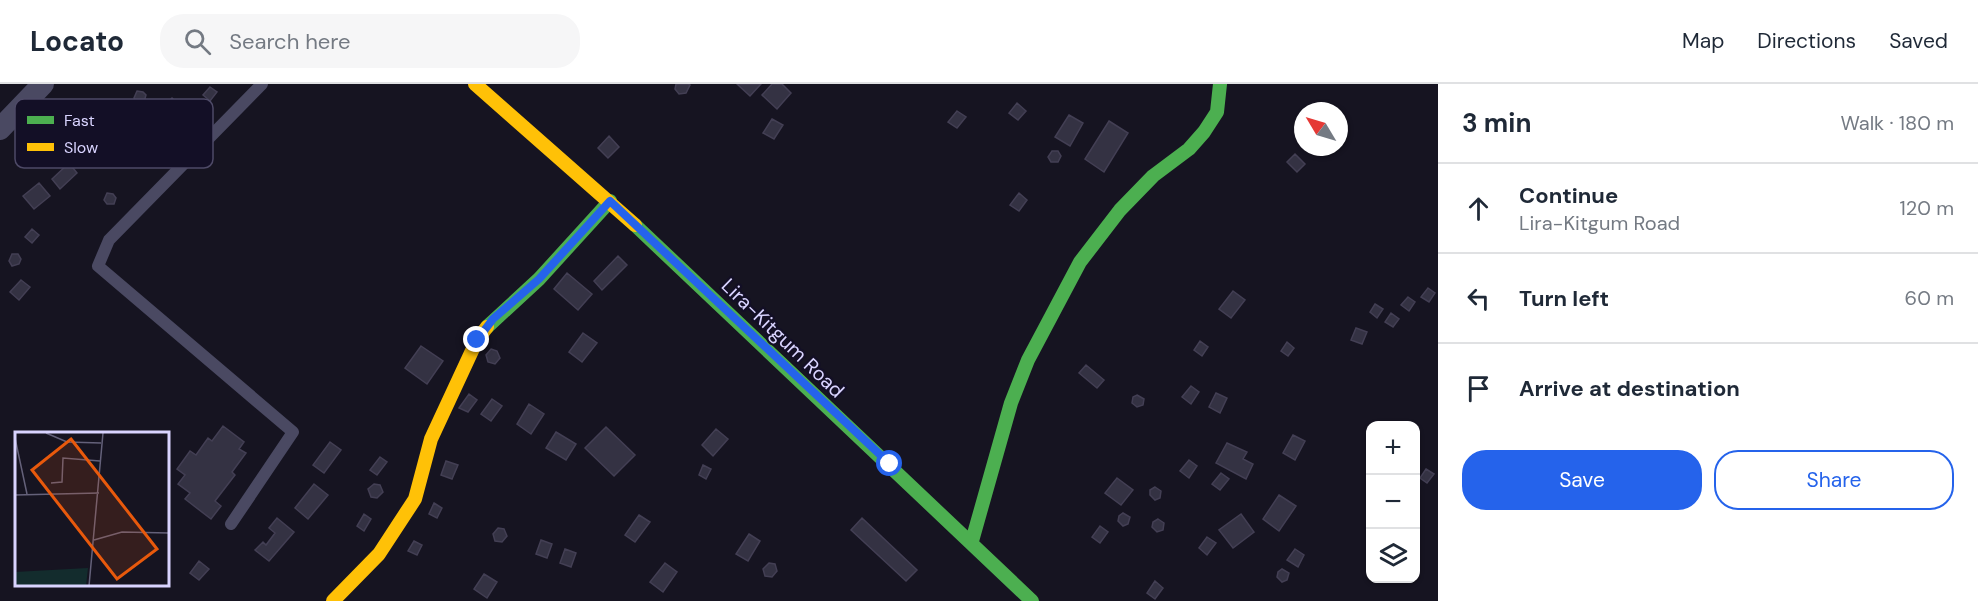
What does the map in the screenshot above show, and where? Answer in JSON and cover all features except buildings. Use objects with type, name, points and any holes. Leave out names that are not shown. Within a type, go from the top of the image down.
[{"type":"street","points":[[29,99],[43,84]]},
{"type":"street","name":"Lira-Kitgum Road","points":[[475,84],[610,201],[972,541],[1032,601]]},
{"type":"street","points":[[972,541],[1011,403],[1028,360],[1080,262],[1120,210],[1153,176],[1189,149],[1204,132],[1216,112],[1220,84]]},
{"type":"street","points":[[0,129],[15,113]]},
{"type":"street","points":[[333,601],[379,554],[415,499],[422,484],[431,439],[477,340],[493,319],[539,279],[610,201]]},
{"type":"lane","points":[[213,134],[262,84]]},
{"type":"lane","points":[[180,168],[110,240],[98,266],[293,432],[231,524]]},
{"type":"traffic: fast","points":[[972,541],[1011,403],[1028,360],[1080,262],[1120,210],[1153,176],[1189,149],[1204,132],[1217,112],[1220,84]]},
{"type":"traffic: fast","points":[[487,327],[539,279],[610,201]]},
{"type":"traffic: fast","points":[[635,225],[1032,601]]},
{"type":"traffic: slow","points":[[475,84],[635,225]]},
{"type":"traffic: slow","points":[[333,601],[379,554],[415,499],[431,439],[477,340],[487,327]]},
{"type":"route","points":[[477,340],[493,319],[539,279],[610,201],[812,394],[890,464]]}]
